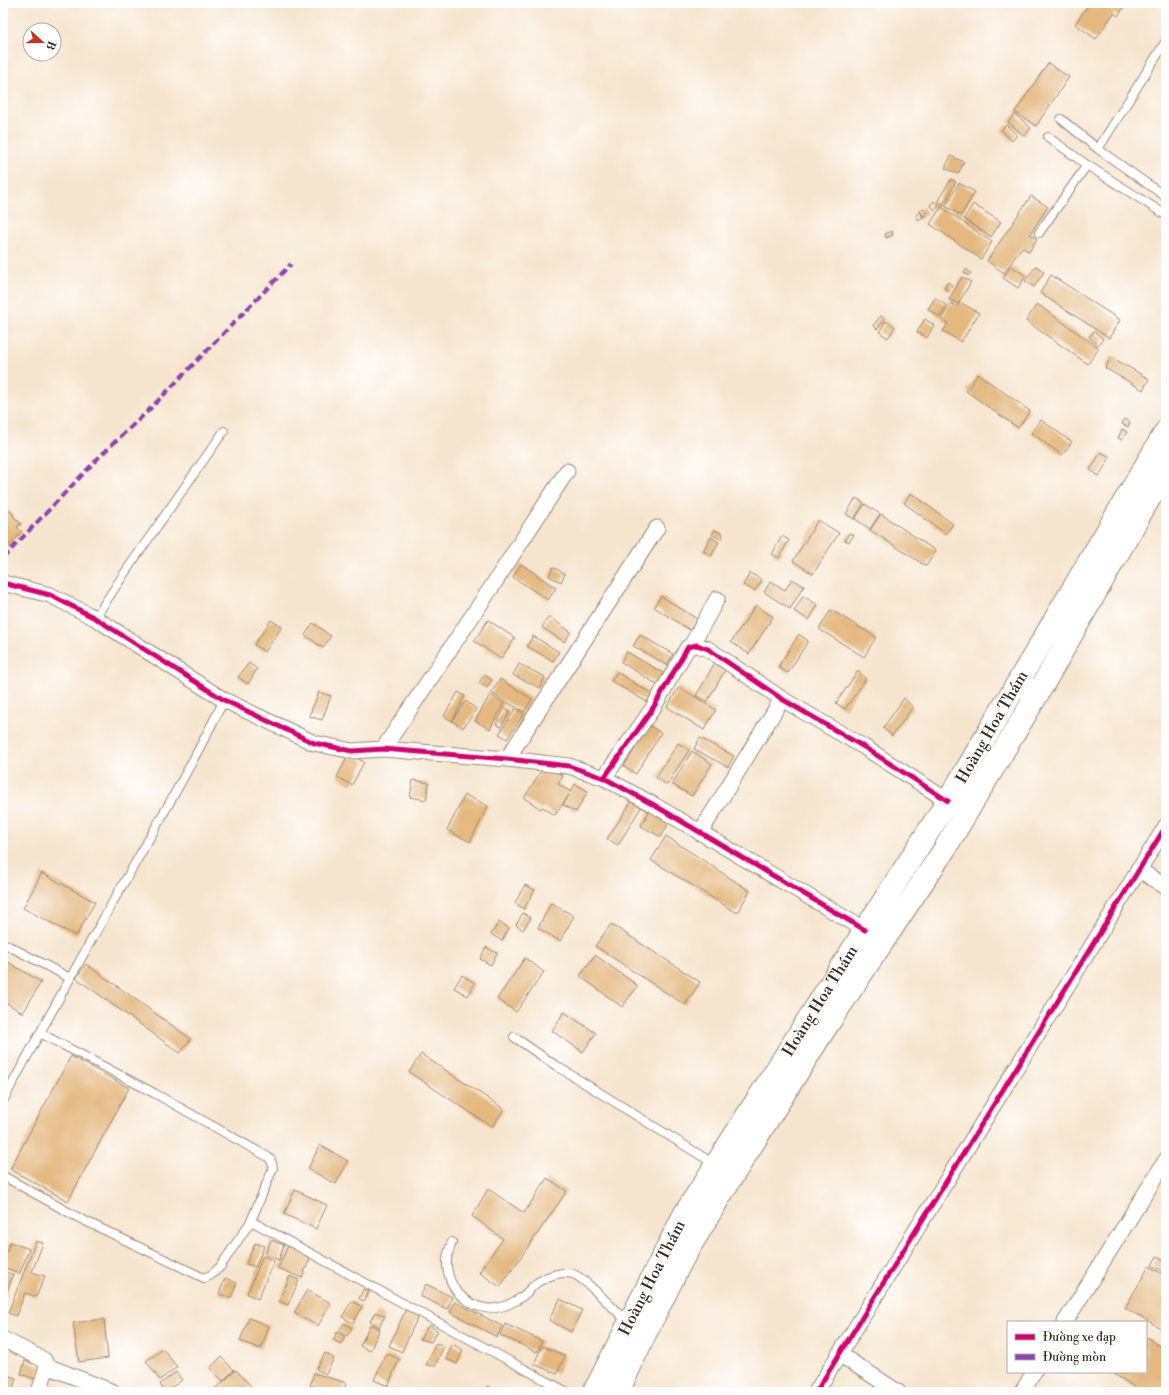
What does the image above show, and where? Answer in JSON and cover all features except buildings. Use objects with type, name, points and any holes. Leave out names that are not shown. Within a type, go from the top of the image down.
[{"type":"main road","name":"Hoàng Hoa Thám","points":[[596,1391],[684,1215],[948,801],[1166,430]]},
{"type":"main road","name":"Hoàng Hoa Thám","points":[[618,1392],[683,1258],[723,1191],[824,1030],[944,850],[1037,695],[1166,469]]},
{"type":"main road","points":[[1018,682],[1037,695]]},
{"type":"street","points":[[382,749],[491,588],[567,471]]},
{"type":"street","points":[[507,759],[656,528]]},
{"type":"street","points":[[3,583],[50,595],[95,618],[224,700],[314,743],[352,751],[382,749],[507,759],[569,766],[604,778],[865,930]]},
{"type":"street","points":[[604,778],[654,708],[717,599]]},
{"type":"street","points":[[691,646],[697,645],[708,649],[782,699],[864,747],[948,801]]},
{"type":"street","points":[[700,833],[782,699]]},
{"type":"street","points":[[816,1392],[1166,826]]},
{"type":"street","points":[[1138,870],[1166,887]]},
{"type":"street","points":[[1066,1321],[1166,1160]]},
{"type":"street","points":[[3,1339],[44,1360],[46,1366],[39,1392]]},
{"type":"street","points":[[839,1354],[898,1392]]},
{"type":"street","points":[[46,1366],[112,1392]]},
{"type":"street","points":[[1022,1392],[1033,1373]]},
{"type":"lane","points":[[1098,149],[1166,41]]},
{"type":"lane","points":[[1061,119],[1098,149],[1166,197]]},
{"type":"lane","points":[[1048,137],[1087,165],[1166,215]]},
{"type":"lane","points":[[1039,233],[1087,165]]},
{"type":"lane","points":[[95,618],[128,568],[224,431]]},
{"type":"lane","points":[[3,1101],[70,978],[173,798],[224,700]]},
{"type":"lane","points":[[3,943],[70,978]]},
{"type":"lane","points":[[3,1176],[80,1218],[204,1278],[211,1275],[220,1267],[251,1221],[272,1168],[271,1160],[268,1157],[154,1093],[40,1033]]},
{"type":"lane","points":[[514,1037],[555,1065],[716,1165]]},
{"type":"lane","points":[[251,1221],[567,1392]]},
{"type":"lane","points":[[452,1242],[447,1260],[448,1271],[452,1282],[456,1291],[466,1300],[479,1308],[490,1309],[501,1307],[518,1300],[538,1282],[550,1276],[563,1273],[574,1274],[594,1290],[629,1323]]},
{"type":"marked path","points":[[3,558],[103,453],[148,411],[291,264]]},
{"type":"cycle path","points":[[3,583],[50,595],[95,618],[224,700],[314,743],[352,751],[383,749],[507,759],[569,766],[604,778],[654,805],[865,930]]},
{"type":"cycle path","points":[[604,778],[653,708],[688,647],[697,645],[708,649],[782,699],[864,747],[948,801]]},
{"type":"cycle path","points":[[816,1392],[1166,826]]}]
